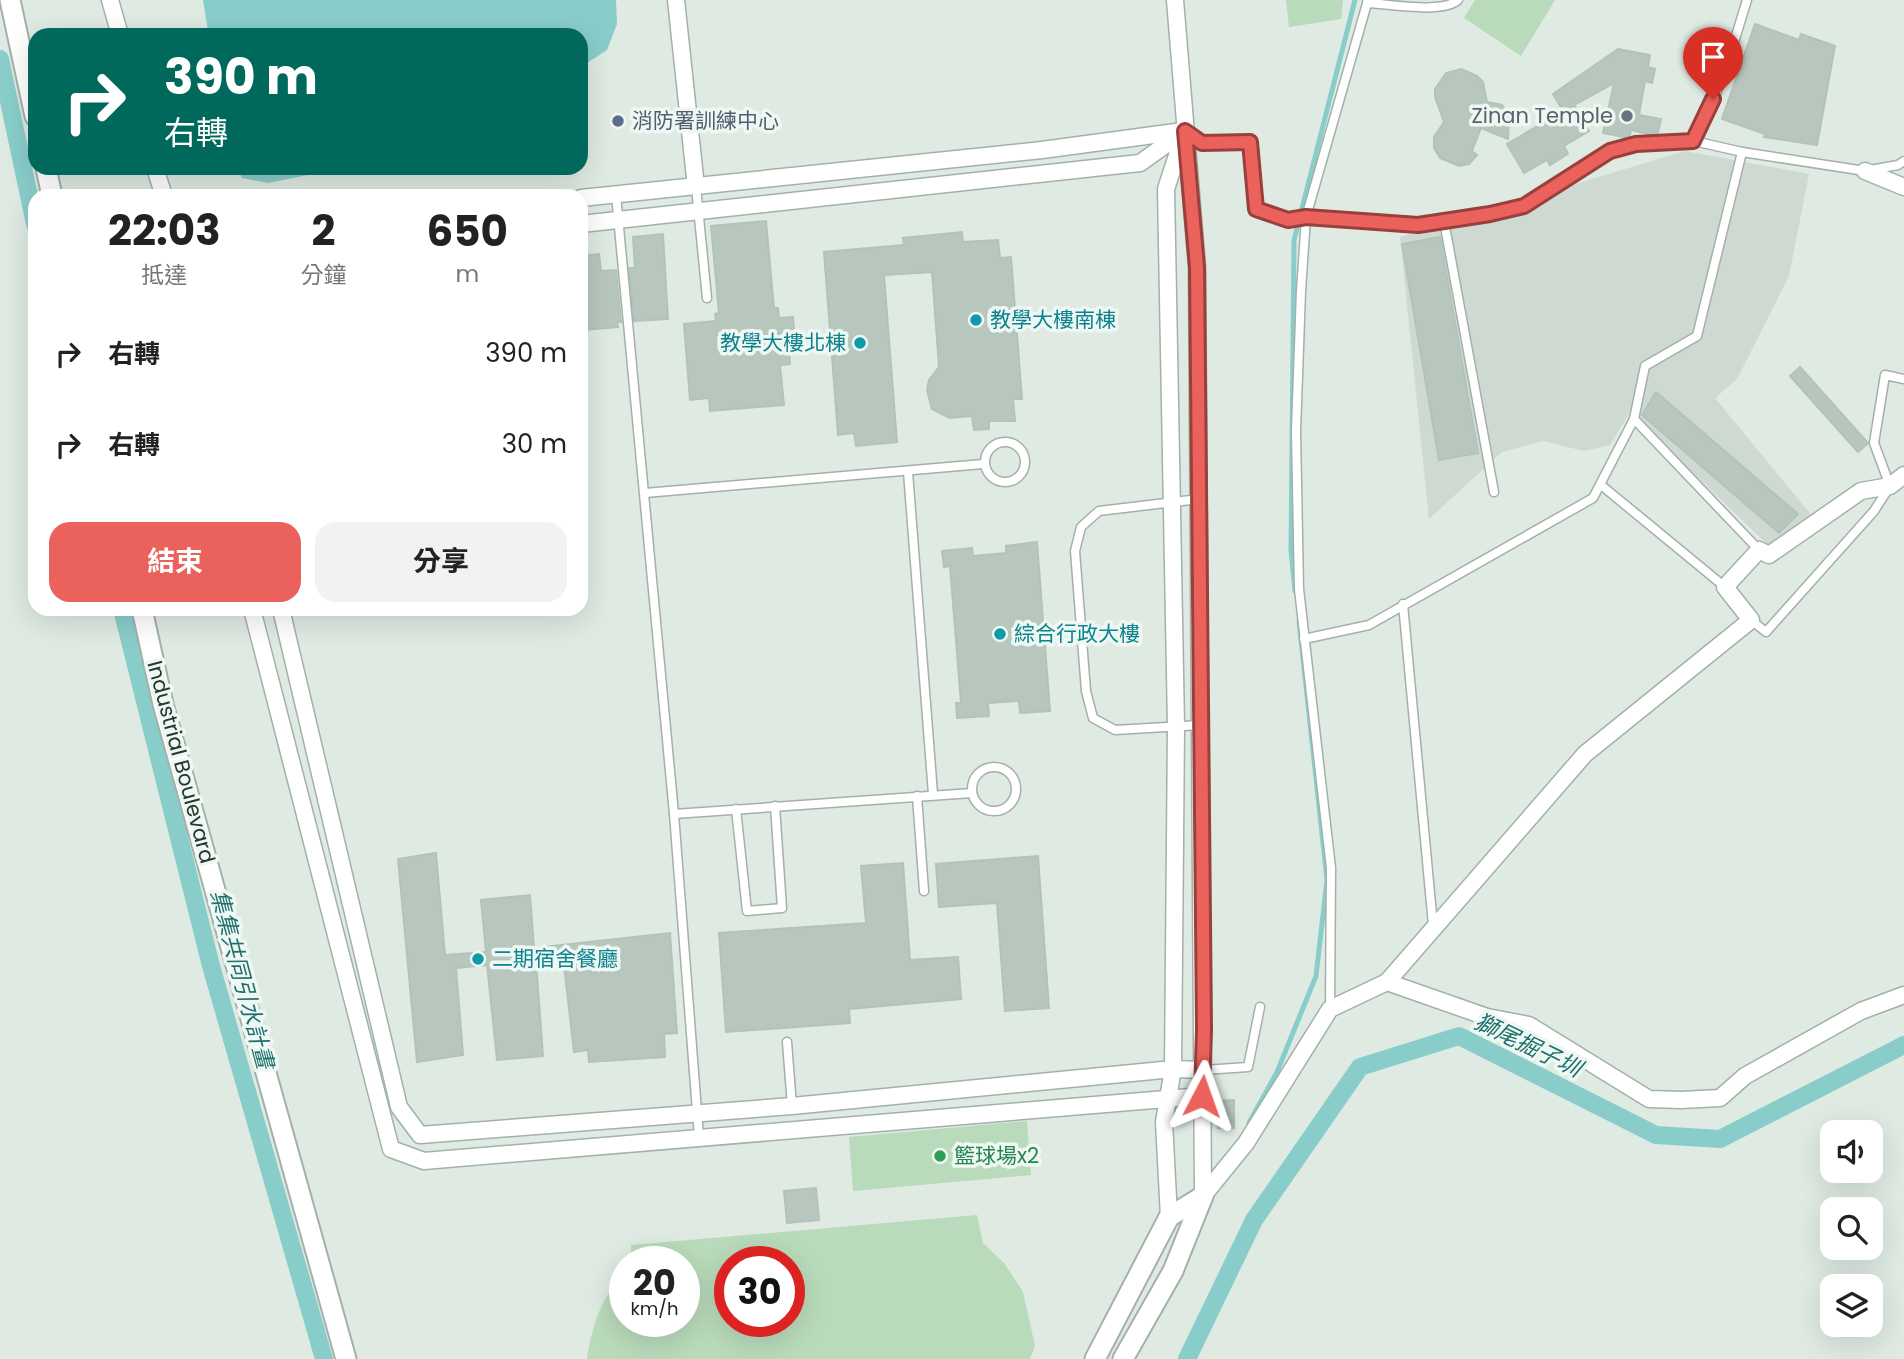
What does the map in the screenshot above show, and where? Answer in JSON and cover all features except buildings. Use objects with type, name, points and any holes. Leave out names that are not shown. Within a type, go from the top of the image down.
[{"type":"street","points":[[10,0],[28,84]]},
{"type":"street","points":[[110,0],[118,28]]},
{"type":"street","points":[[676,0],[696,187]]},
{"type":"street","points":[[1175,0],[1197,267],[1201,499],[1203,1196]]},
{"type":"street","points":[[588,197],[1185,131]]},
{"type":"street","points":[[588,223],[1140,163],[1185,131]]},
{"type":"street","points":[[1170,1217],[1164,1122],[1173,1069],[1176,726],[1166,189],[1185,131]]},
{"type":"street","points":[[1865,171],[1904,187]]},
{"type":"street","points":[[1123,1359],[1172,1271],[1203,1196],[1246,1143],[1330,1009],[1387,982],[1586,754],[1751,620],[1725,587],[1759,550],[1769,555],[1861,491],[1890,486],[1904,475]]},
{"type":"street","name":"Industrial Boulevard","points":[[144,616],[163,704],[346,1359]]},
{"type":"street","points":[[254,616],[391,1149],[424,1161],[1202,1096]]},
{"type":"street","points":[[283,616],[399,1107],[419,1135],[792,1106],[1173,1069],[1204,1070]]},
{"type":"street","points":[[298,781],[319,773]]},
{"type":"street","points":[[1387,982],[1487,1017],[1529,1025],[1649,1099],[1681,1100],[1720,1098],[1745,1076],[1861,1011],[1904,995]]},
{"type":"street","points":[[1095,1359],[1170,1217],[1203,1196]]},
{"type":"lane","points":[[1330,1009],[1331,869],[1299,589],[1296,431],[1306,217],[1368,1],[1431,7],[1453,5],[1458,0]]},
{"type":"lane","points":[[1693,141],[1723,78],[1747,0]]},
{"type":"lane","points":[[1185,131],[1202,143],[1250,142],[1256,209],[1288,220],[1306,217],[1418,225],[1524,206],[1610,151],[1636,144],[1693,141],[1742,152],[1865,171],[1898,165],[1904,161]]},
{"type":"lane","points":[[1304,639],[1369,625],[1593,498],[1634,419],[1645,366],[1697,336],[1742,152]]},
{"type":"lane","points":[[696,187],[707,298]]},
{"type":"lane","points":[[616,195],[645,493],[657,658],[674,814],[700,1114],[699,1137]]},
{"type":"lane","points":[[1444,221],[1494,492]]},
{"type":"lane","points":[[1751,620],[1766,632],[1874,511],[1890,486],[1874,443],[1885,376],[1904,379]]},
{"type":"lane","points":[[1634,419],[1753,540],[1759,550]]},
{"type":"lane","points":[[1000,441],[1014,443],[1024,453],[1025,468],[1016,480],[1001,483],[989,476],[984,464],[988,448],[1000,441]]},
{"type":"lane","points":[[645,493],[984,464]]},
{"type":"lane","points":[[908,472],[933,794]]},
{"type":"lane","points":[[1601,485],[1725,587]]},
{"type":"lane","points":[[1200,724],[1115,730],[1093,718],[1086,691],[1075,551],[1082,527],[1099,511],[1201,499]]},
{"type":"lane","points":[[1403,604],[1434,928]]},
{"type":"lane","points":[[988,768],[1004,769],[1014,780],[1015,796],[1006,808],[991,812],[977,805],[972,793],[976,776],[988,768]]},
{"type":"lane","points":[[674,814],[972,793]]},
{"type":"lane","points":[[917,796],[924,891]]},
{"type":"lane","points":[[736,809],[747,911],[782,908],[775,806]]},
{"type":"lane","points":[[1204,1070],[1248,1067],[1260,1007]]},
{"type":"lane","points":[[787,1042],[792,1106]]},
{"type":"shaded area","points":[[1685,151],[1809,174],[1789,276],[1737,379],[1715,398],[1813,517],[1768,545],[1630,412],[1610,445],[1584,451],[1543,441],[1502,452],[1429,519],[1400,237]]},
{"type":"green space","points":[[1286,0],[1343,0],[1341,19],[1289,27]]},
{"type":"green space","points":[[1475,0],[1555,0],[1521,56],[1464,18]]},
{"type":"green space","name":"籃球場x2","points":[[1027,1121],[1031,1175],[853,1191],[849,1137]]},
{"type":"green space","points":[[977,1215],[983,1243],[1004,1263],[1023,1292],[1035,1346],[1030,1359],[587,1359],[599,1312],[609,1294],[609,1337],[700,1337],[700,1246],[631,1246]]},
{"type":"water","points":[[203,0],[616,0],[617,24],[607,50],[588,62],[588,28],[208,28]]},
{"type":"water","points":[[240,175],[308,175],[268,183],[242,178]]},
{"type":"waterway","points":[[1295,591],[1291,550],[1294,240],[1355,0]]},
{"type":"waterway","name":"集集共同引水計畫","points":[[0,59],[28,191]]},
{"type":"waterway","name":"集集共同引水計畫","points":[[124,616],[211,966],[324,1359]]},
{"type":"waterway","points":[[1249,1123],[1277,1072],[1316,976],[1327,880],[1299,621]]},
{"type":"waterway","name":"獅尾掘子圳","points":[[1187,1359],[1254,1220],[1360,1067],[1459,1036],[1656,1135],[1720,1139],[1904,1045]]},
{"type":"place","name":"Zinan Temple","points":[[1627,116]]},
{"type":"place","name":"消防署訓練中心","points":[[618,121]]},
{"type":"place","name":"教學大樓南棟","points":[[976,320]]},
{"type":"place","name":"教學大樓北棟","points":[[860,343]]},
{"type":"place","name":"綜合行政大樓","points":[[1000,634]]},
{"type":"place","name":"二期宿舍餐廳","points":[[478,959]]},
{"type":"place","name":"籃球場x2","points":[[940,1156]]},
{"type":"route","points":[[1202,1096],[1204,1030],[1200,724],[1201,499],[1197,267],[1185,131],[1202,143],[1250,142],[1256,209],[1288,220],[1306,217],[1418,225],[1524,206],[1610,151],[1636,144],[1693,141],[1713,99]]}]
